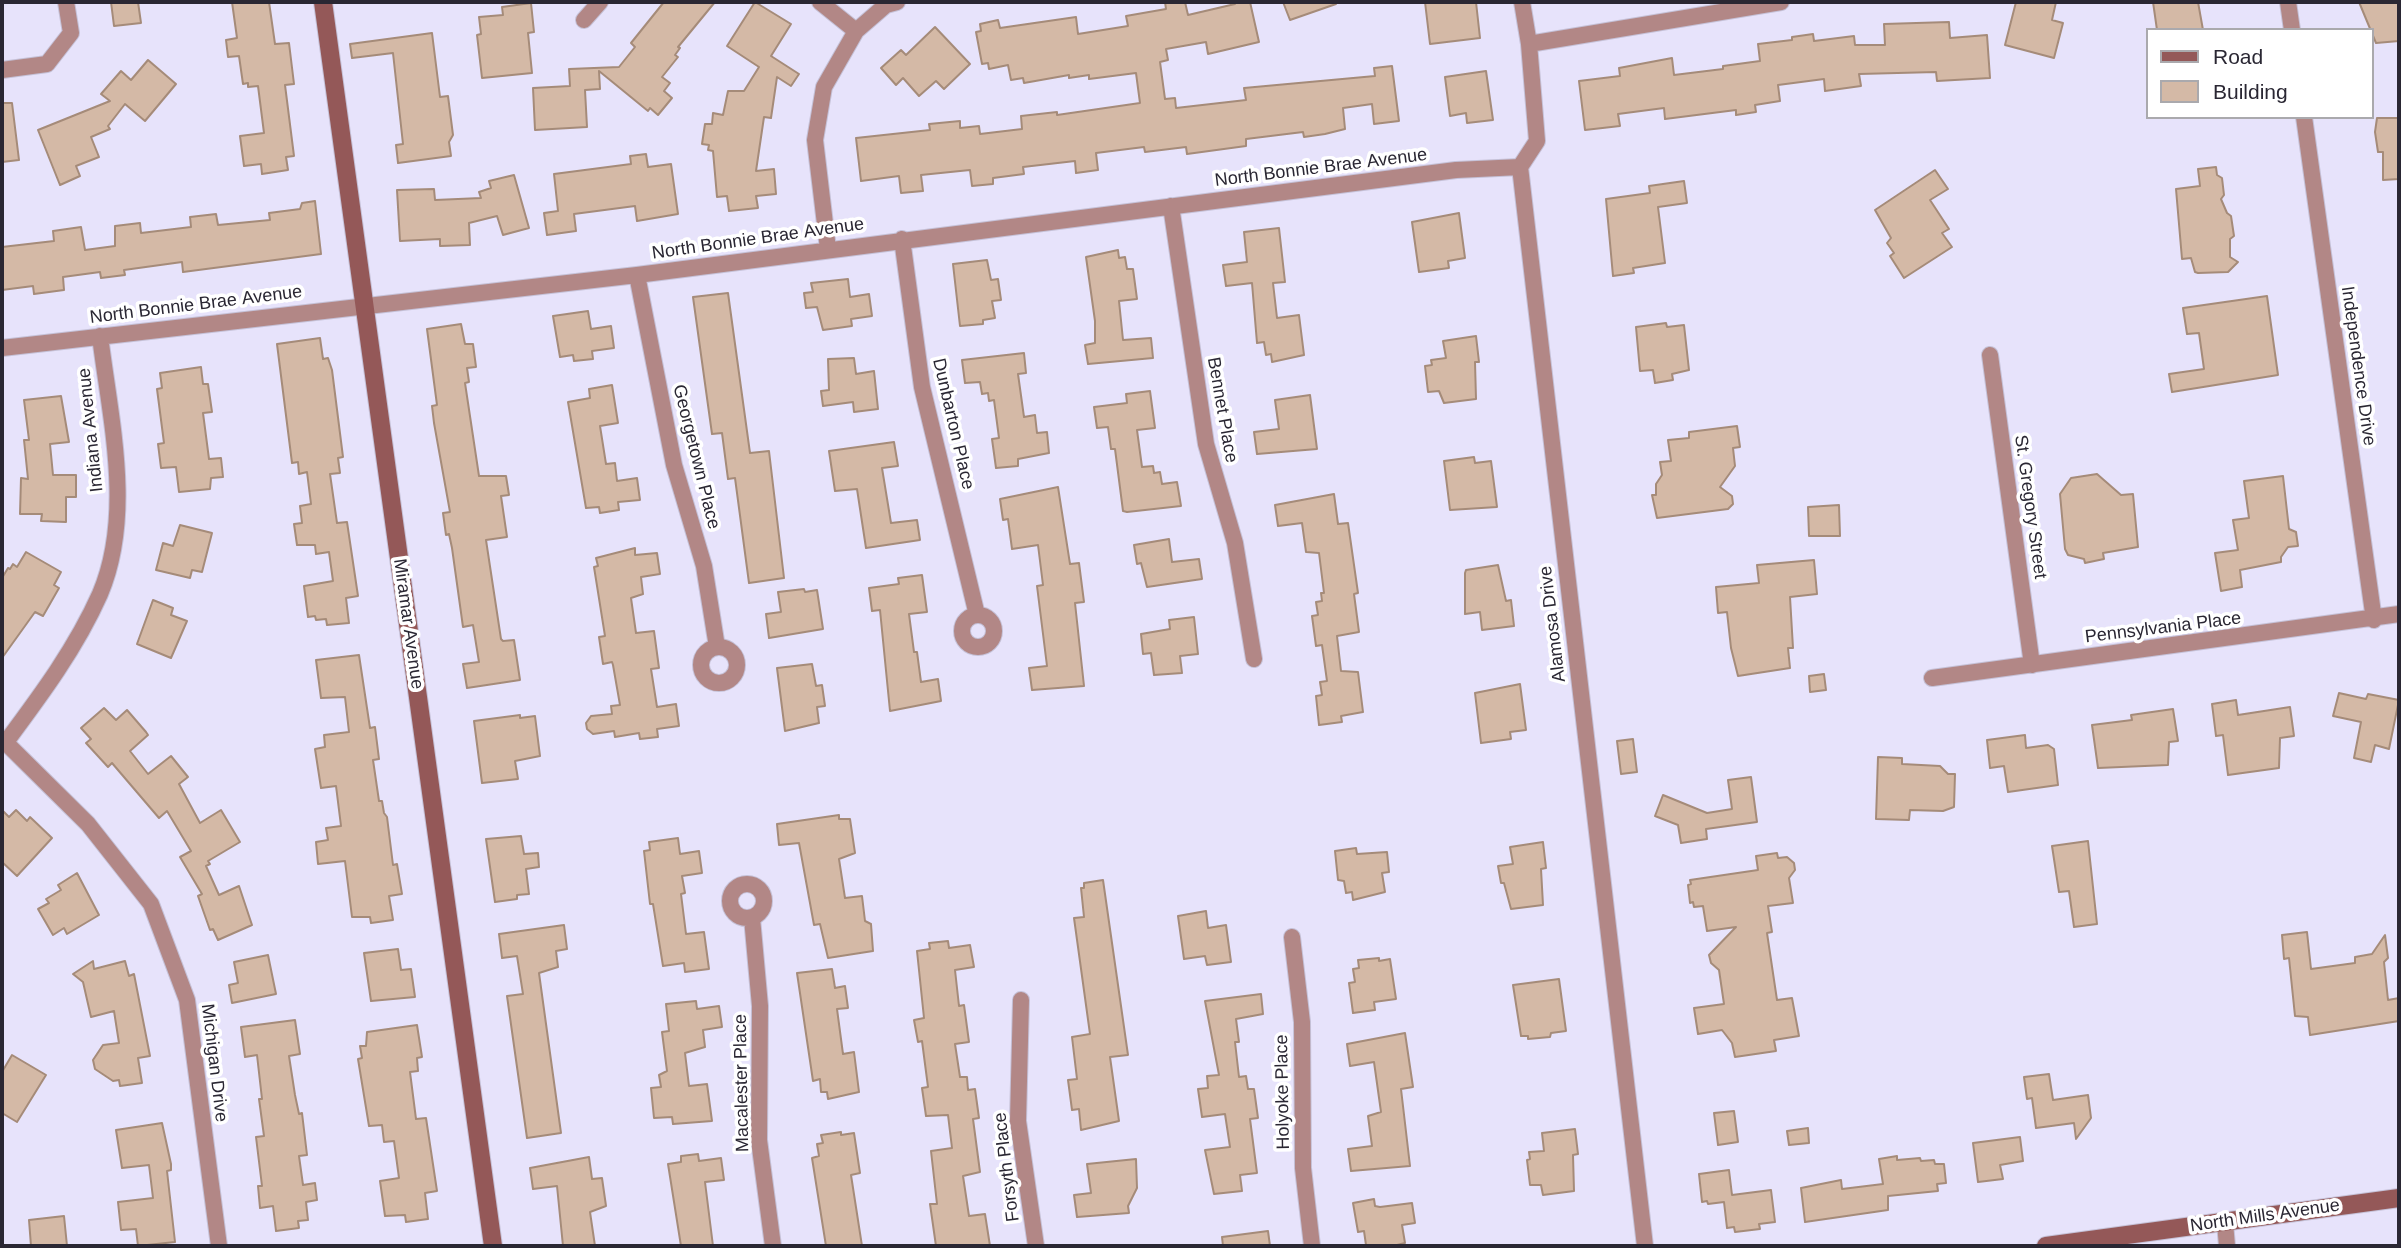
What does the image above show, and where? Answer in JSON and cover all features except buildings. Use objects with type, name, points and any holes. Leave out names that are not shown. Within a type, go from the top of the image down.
[{"type":"street","points":[[2,70],[47,64],[71,33],[66,2]]},
{"type":"street","name":"Miramar Avenue","points":[[323,2],[493,1246]]},
{"type":"street","points":[[584,20],[600,2]]},
{"type":"street","points":[[820,2],[856,31]]},
{"type":"street","points":[[828,249],[815,140],[824,87],[856,31],[886,5],[897,2]]},
{"type":"street","points":[[1520,167],[1536,141],[1529,44],[1522,2]]},
{"type":"street","points":[[1529,44],[1781,2]]},
{"type":"street","points":[[2288,2],[2292,28]]},
{"type":"street","name":"Independence Drive","points":[[2304,119],[2374,620]]},
{"type":"street","name":"North Bonnie Brae Avenue","points":[[2,348],[637,275],[1456,170],[1520,167]]},
{"type":"street","name":"Alamosa Drive","points":[[1520,167],[1644,1246]]},
{"type":"street","name":"Bennet Place","points":[[1171,206],[1206,444],[1235,543],[1254,659]]},
{"type":"street","name":"Dunbarton Place","points":[[902,239],[922,387],[977,615]]},
{"type":"street","name":"Georgetown Place","points":[[637,275],[674,465],[704,566],[717,647]]},
{"type":"street","name":"Indiana Avenue","points":[[4,740],[53,678],[78,638],[101,591],[114,540],[117,496],[114,449],[100,336]]},
{"type":"street","name":"St. Gregory Street","points":[[1990,355],[2032,664]]},
{"type":"street","name":"Pennsylvania Place","points":[[1932,678],[2374,620],[2399,614]]},
{"type":"street","name":"Michigan Drive","points":[[4,740],[88,824],[151,904],[187,1000],[219,1246]]},
{"type":"street","name":"Macalester Place","points":[[752,918],[760,1006],[759,1140],[773,1246]]},
{"type":"street","name":"Holyoke Place","points":[[1292,937],[1302,1022],[1303,1168],[1312,1246]]},
{"type":"street","name":"Forsyth Place","points":[[1021,1000],[1018,1121],[1036,1246]]},
{"type":"street","name":"North Mills Avenue","points":[[2046,1246],[2399,1198]]},
{"type":"street","points":[[2225,1223],[2227,1246]]}]
